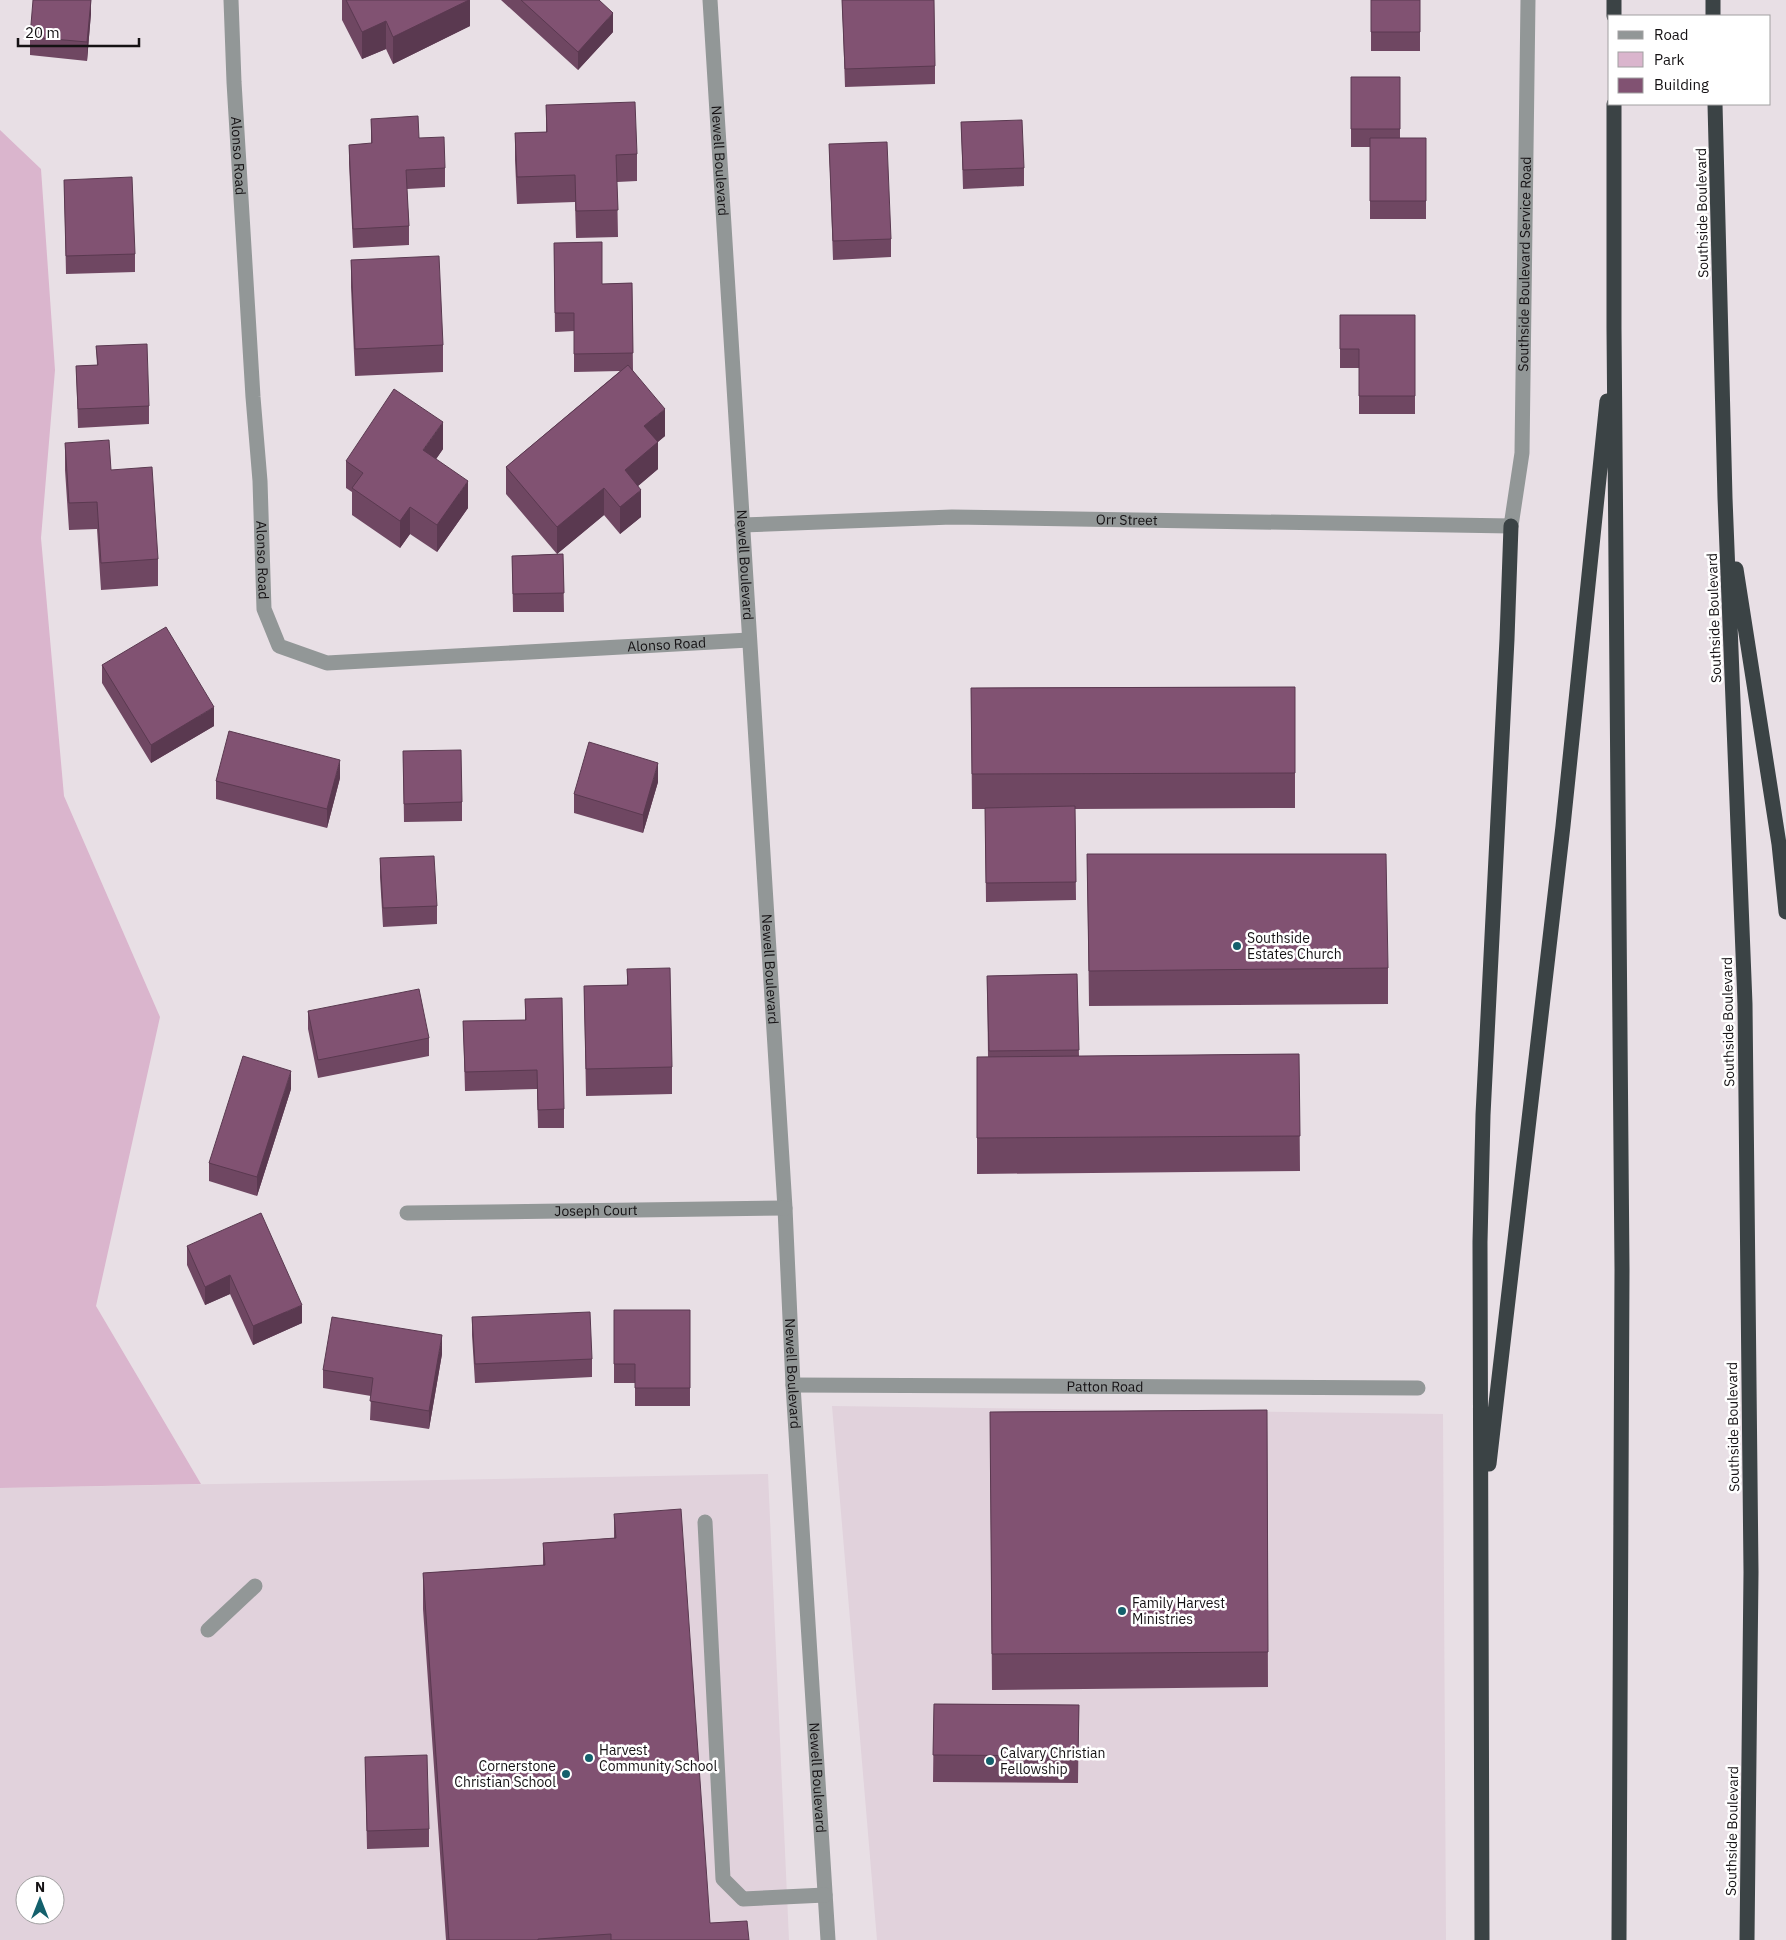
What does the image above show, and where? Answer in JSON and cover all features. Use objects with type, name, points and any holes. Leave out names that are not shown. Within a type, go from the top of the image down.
[{"type":"highway","points":[[1614,0],[1614,15]]},
{"type":"highway","points":[[1712,0],[1713,15]]},
{"type":"highway","points":[[1614,105],[1614,328],[1622,1259],[1620,1940]]},
{"type":"highway","name":"Southside Boulevard","points":[[1715,105],[1725,498],[1745,1004],[1751,1572],[1747,1940]]},
{"type":"highway","points":[[1481,1530],[1563,826],[1614,328]]},
{"type":"highway","points":[[1725,498],[1779,844],[1786,912]]},
{"type":"highway","points":[[1482,1940],[1480,1242],[1482,1115],[1507,639],[1511,526]]},
{"type":"street","name":"Alonso Road","points":[[231,0],[253,397],[260,481],[264,609],[279,646],[327,663],[749,640]]},
{"type":"street","name":"Newell Boulevard","points":[[710,0],[785,1208],[793,1385],[828,1940]]},
{"type":"street","name":"Southside Boulevard Service Road","points":[[1511,526],[1522,452],[1528,0]]},
{"type":"street","name":"Orr Street","points":[[742,525],[952,517],[1511,526]]},
{"type":"street","name":"Joseph Court","points":[[407,1213],[785,1208]]},
{"type":"street","name":"Patton Road","points":[[793,1385],[1418,1388]]},
{"type":"street","points":[[705,1522],[723,1879],[743,1899],[825,1895]]},
{"type":"street","points":[[208,1630],[255,1586]]},
{"type":"shaded area","points":[[832,1406],[1443,1414],[1446,1940],[877,1940]]},
{"type":"shaded area","points":[[768,1474],[789,1940],[0,1940],[0,1488]]},
{"type":"green space","points":[[0,130],[41,169],[55,370],[41,538],[64,796],[160,1017],[96,1306],[201,1484],[0,1488]]},
{"type":"building","points":[[33,0],[91,0],[87,42],[30,37]]},
{"type":"building","points":[[346,0],[469,0],[393,37],[386,21],[362,32]]},
{"type":"building","points":[[521,0],[599,0],[613,13],[578,52]]},
{"type":"building","points":[[842,0],[934,0],[935,66],[845,69]]},
{"type":"building","points":[[1371,0],[1420,0],[1420,32],[1371,32]]},
{"type":"building","points":[[1351,77],[1400,77],[1400,129],[1351,129]]},
{"type":"building","points":[[635,102],[637,154],[616,155],[618,210],[576,211],[575,175],[517,177],[515,133],[547,132],[546,105]]},
{"type":"building","points":[[418,116],[419,138],[444,137],[445,168],[406,170],[409,226],[353,229],[349,145],[372,143],[371,119]]},
{"type":"building","points":[[1022,120],[1024,168],[963,170],[961,122]]},
{"type":"building","points":[[1370,138],[1426,138],[1426,201],[1370,201]]},
{"type":"building","points":[[887,142],[891,239],[833,241],[829,144]]},
{"type":"building","points":[[132,177],[135,254],[66,256],[64,180]]},
{"type":"building","points":[[602,242],[602,284],[632,283],[633,353],[574,354],[574,313],[555,313],[554,243]]},
{"type":"building","points":[[439,256],[443,345],[355,349],[351,260]]},
{"type":"building","points":[[1340,315],[1415,315],[1415,396],[1359,396],[1359,349],[1340,349]]},
{"type":"building","points":[[147,344],[149,406],[78,409],[76,366],[98,365],[96,346]]},
{"type":"building","points":[[628,365],[665,409],[644,426],[658,442],[625,470],[641,490],[620,507],[604,488],[557,527],[506,467]]},
{"type":"building","points":[[394,389],[443,422],[423,450],[468,481],[437,525],[410,507],[400,521],[352,488],[363,473],[346,461]]},
{"type":"building","points":[[109,440],[111,470],[152,467],[158,559],[101,563],[97,502],[69,503],[65,443]]},
{"type":"building","points":[[563,554],[564,593],[513,594],[512,556]]},
{"type":"building","points":[[166,627],[214,707],[151,745],[102,665]]},
{"type":"building","points":[[1295,687],[1295,773],[972,774],[971,688]]},
{"type":"building","points":[[229,731],[340,760],[327,809],[216,781]]},
{"type":"building","points":[[589,742],[658,763],[643,815],[574,794]]},
{"type":"building","points":[[461,750],[462,802],[404,804],[403,751]]},
{"type":"building","points":[[1075,806],[1076,882],[986,883],[985,808]]},
{"type":"building","name":"Southside Estates Church","points":[[1087,854],[1386,854],[1388,968],[1089,971]]},
{"type":"building","points":[[434,856],[437,906],[383,908],[380,858]]},
{"type":"building","points":[[670,968],[672,1067],[586,1069],[584,986],[628,985],[627,969]]},
{"type":"building","points":[[1077,974],[1079,1050],[989,1051],[987,976]]},
{"type":"building","points":[[419,989],[429,1038],[318,1060],[308,1011]]},
{"type":"building","points":[[562,998],[564,1109],[538,1110],[537,1070],[465,1072],[463,1021],[526,1020],[525,999]]},
{"type":"building","points":[[1299,1054],[1300,1136],[977,1138],[977,1057]]},
{"type":"building","points":[[243,1056],[291,1071],[257,1177],[209,1163]]},
{"type":"building","points":[[261,1213],[302,1305],[253,1326],[230,1275],[205,1287],[187,1246]]},
{"type":"building","points":[[614,1310],[690,1310],[690,1388],[635,1388],[635,1364],[614,1364]]},
{"type":"building","points":[[590,1312],[592,1359],[475,1364],[472,1317]]},
{"type":"building","points":[[332,1317],[442,1335],[429,1411],[370,1401],[373,1378],[323,1370]]},
{"type":"building","points":[[1267,1410],[1268,1652],[992,1654],[990,1412]]},
{"type":"building","name":"Cornerstone Christian School","points":[[681,1509],[710,1923],[747,1921],[749,1940],[611,1940],[611,1934],[538,1940],[449,1940],[423,1573],[545,1565],[543,1543],[616,1538],[614,1514]]},
{"type":"building","points":[[934,1704],[1079,1705],[1078,1756],[933,1755]]},
{"type":"building","points":[[427,1755],[429,1829],[367,1831],[365,1757]]},
{"type":"place","name":"Southside Estates Church","points":[[1237,946]]},
{"type":"place","name":"Family Harvest Ministries","points":[[1122,1611]]},
{"type":"place","name":"Harvest Community School","points":[[589,1758]]},
{"type":"place","name":"Calvary Christian Fellowship","points":[[990,1761]]},
{"type":"place","name":"Cornerstone Christian School","points":[[566,1774]]}]
